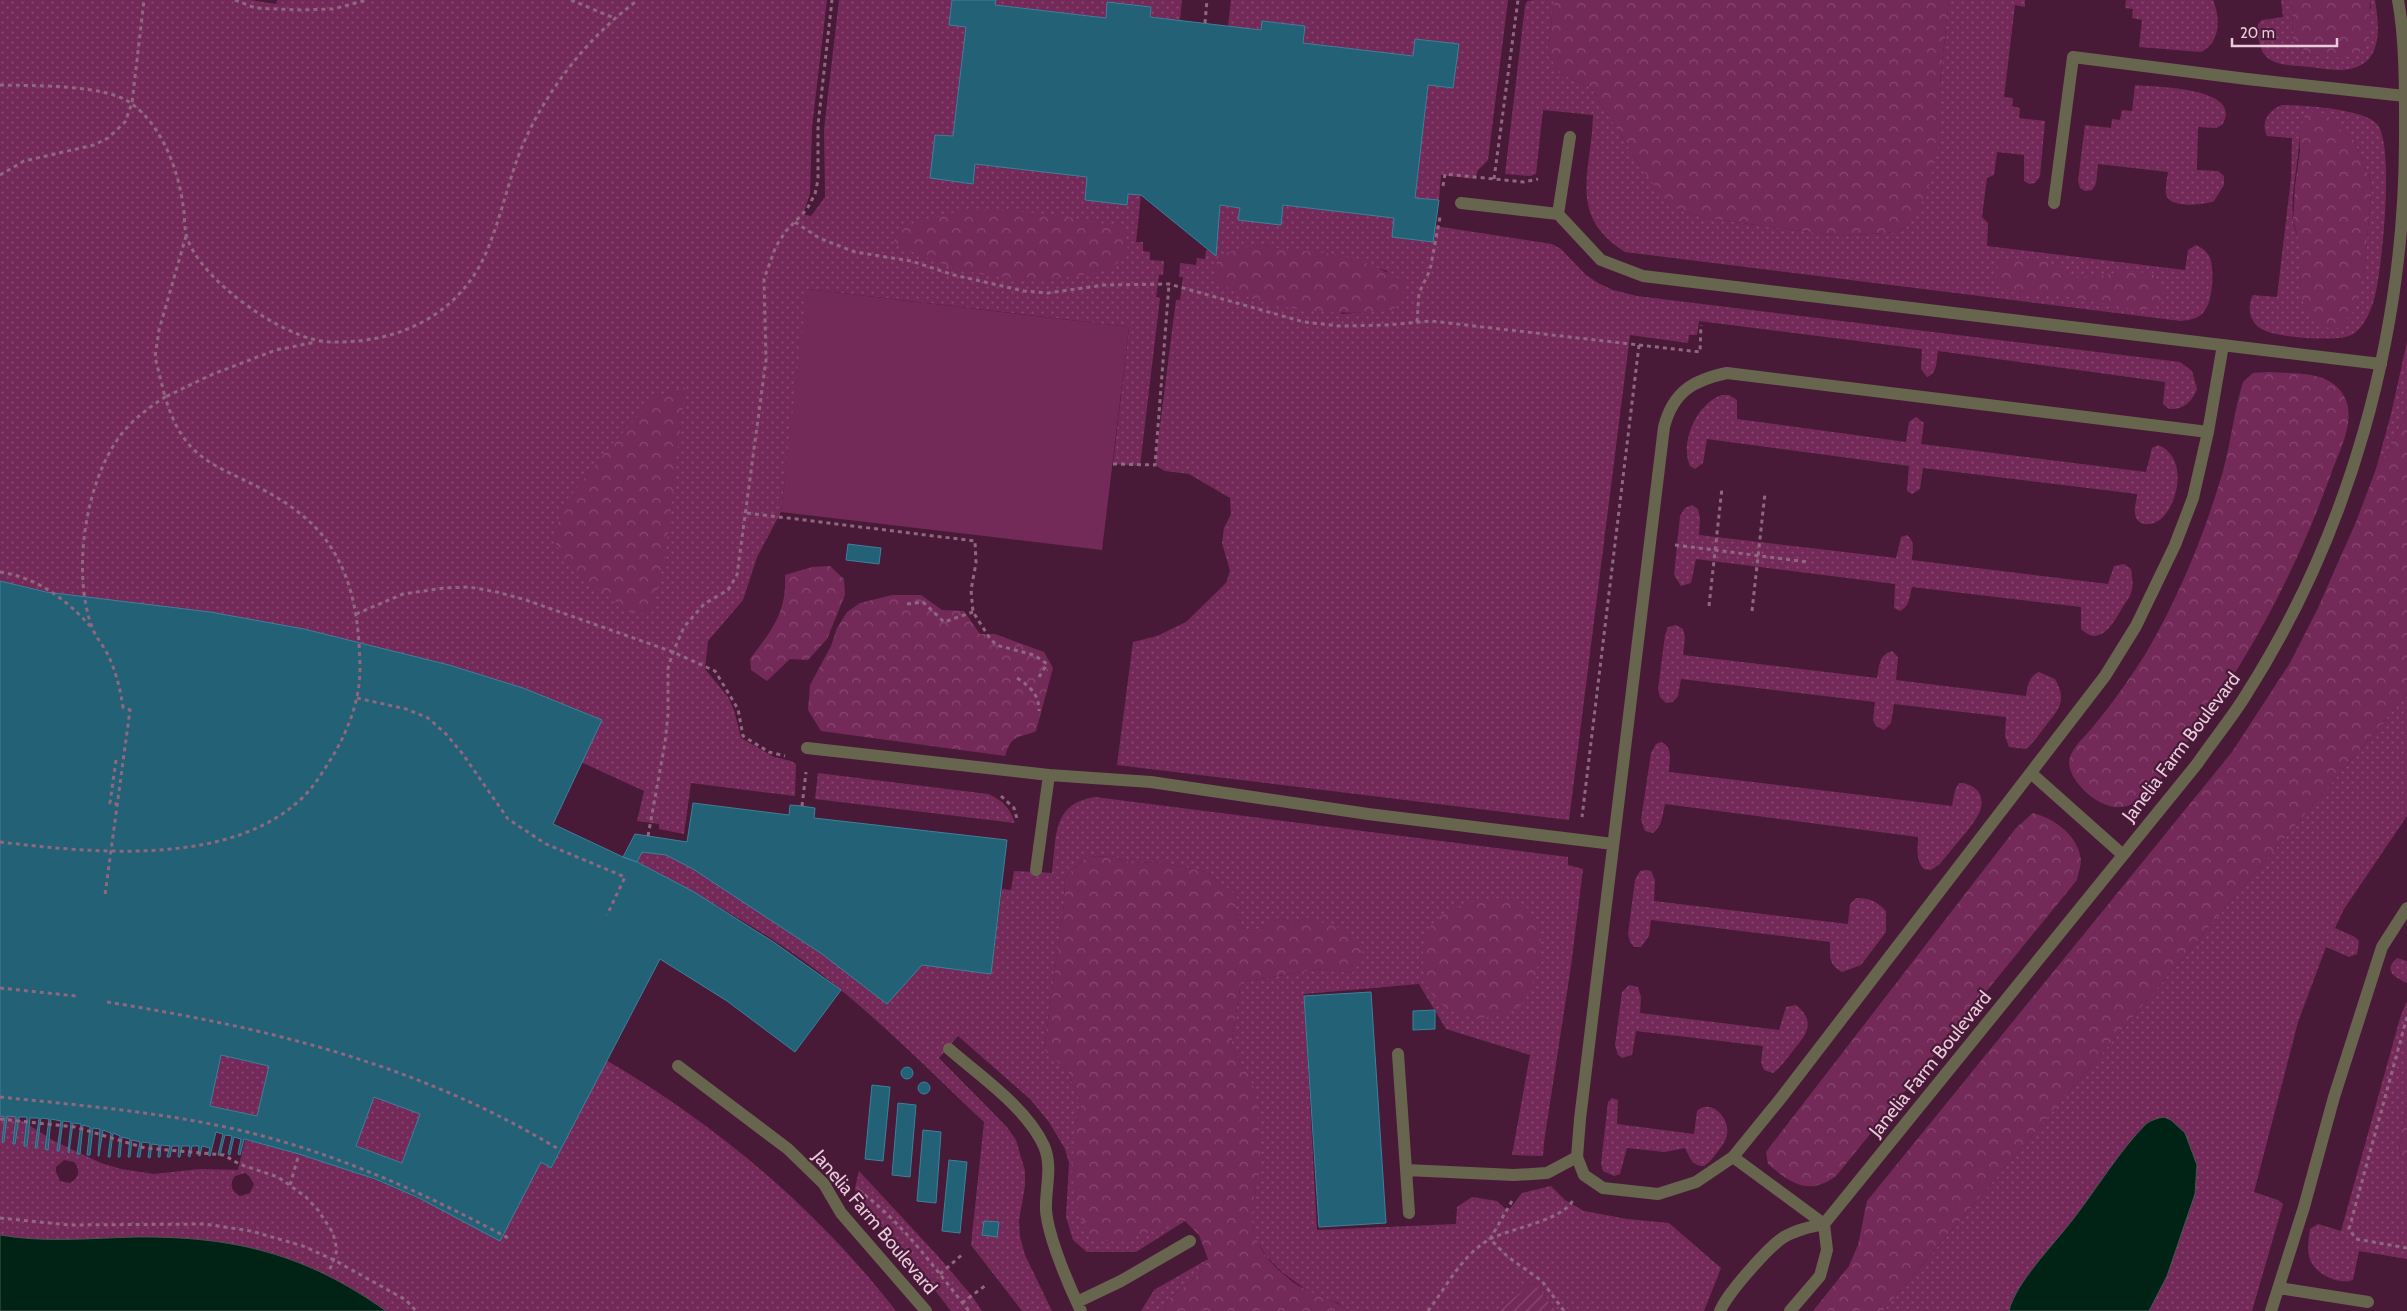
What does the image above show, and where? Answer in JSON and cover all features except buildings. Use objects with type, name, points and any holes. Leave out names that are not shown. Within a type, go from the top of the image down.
[{"type":"street","name":"Janelia Farm Boulevard","points":[[1824,1224],[2197,764],[2244,698],[2298,602],[2341,504],[2381,364],[2400,251],[2405,176],[2405,96],[2398,0]]},
{"type":"street","points":[[2054,203],[2073,57],[2247,79],[2405,96]]},
{"type":"street","points":[[1558,214],[1570,138]]},
{"type":"street","points":[[1461,203],[1558,214],[1601,260],[1643,276],[2381,364]]},
{"type":"street","points":[[2208,432],[1727,373],[1708,377],[1690,386],[1676,398],[1669,410],[1664,427],[1613,844],[1577,1158],[1584,1175],[1603,1188],[1658,1194],[1696,1182],[1733,1157],[1781,1098],[2032,774],[2105,676],[2136,626],[2181,529],[2193,498],[2208,432],[2223,345]]},
{"type":"street","points":[[807,748],[1049,775],[1151,782],[1368,814],[1613,844]]},
{"type":"street","points":[[2032,774],[2123,855]]},
{"type":"street","points":[[1036,870],[1049,775]]},
{"type":"street","points":[[2271,1311],[2304,1207],[2334,1097],[2382,947],[2407,908]]},
{"type":"street","points":[[948,1049],[1010,1102],[1030,1123],[1045,1147],[1049,1177],[1046,1211],[1058,1254],[1079,1306],[1190,1241]]},
{"type":"street","points":[[1398,1054],[1409,1212]]},
{"type":"street","name":"Janelia Farm Boulevard","points":[[678,1066],[788,1149],[824,1184],[841,1213],[926,1311]]},
{"type":"street","points":[[1733,1157],[1824,1224],[1827,1250],[1820,1276],[1790,1311]]},
{"type":"street","points":[[1406,1170],[1514,1175],[1547,1173],[1577,1158]]},
{"type":"street","points":[[1720,1311],[1723,1303],[1739,1284],[1783,1238],[1806,1228],[1824,1224]]},
{"type":"street","points":[[2279,1288],[2368,1302]]},
{"type":"path","points":[[0,176],[24,161],[94,145],[108,138],[125,122],[132,103],[144,0]]},
{"type":"path","points":[[235,0],[256,8],[333,10],[367,0]]},
{"type":"path","points":[[571,0],[614,18]]},
{"type":"path","points":[[92,627],[83,572],[84,536],[92,498],[104,462],[124,432],[141,414],[165,397],[213,374],[276,350],[317,342],[346,343],[384,338],[419,324],[440,312],[459,297],[476,272],[490,245],[524,142],[550,96],[581,54],[614,18],[638,0]]},
{"type":"path","points":[[648,836],[665,743],[668,714],[668,668],[673,652],[684,627],[704,604],[728,590],[738,575],[766,360],[764,279],[776,246],[807,209],[815,194],[818,180],[818,125],[832,0]]},
{"type":"path","points":[[1204,23],[1207,0]]},
{"type":"path","points":[[1494,179],[1518,0]]},
{"type":"path","points":[[0,85],[48,86],[102,92],[132,103],[155,128],[169,154],[183,203],[186,235],[196,255],[239,300],[272,323],[317,342]]},
{"type":"path","points":[[795,222],[819,238],[854,252],[911,261],[954,275],[1017,290],[1048,293],[1104,285],[1169,284],[1304,322],[1350,326],[1388,326],[1431,321],[1700,352],[1701,326]]},
{"type":"path","points":[[0,842],[111,851],[148,851],[188,848],[246,833],[282,813],[306,794],[327,766],[342,739],[357,698],[360,676],[359,626],[352,596],[342,570],[324,537],[299,511],[258,487],[220,469],[198,454],[185,439],[174,421],[165,397],[155,357],[159,330],[186,235]]},
{"type":"path","points":[[1113,464],[1155,465],[1169,284]]},
{"type":"path","points":[[1579,840],[1639,345]]},
{"type":"path","points":[[1709,606],[1722,488]]},
{"type":"path","points":[[1752,611],[1765,493]]},
{"type":"path","points":[[747,513],[975,541],[976,563],[971,590],[973,612],[989,638],[996,645],[1034,655],[1045,661],[1046,664],[1039,678]]},
{"type":"path","points":[[1616,537],[1808,562]]},
{"type":"path","points":[[0,572],[39,583],[62,599],[92,627],[115,670],[123,707],[130,710],[105,895]]},
{"type":"path","points":[[356,614],[403,594],[469,587],[526,600],[691,659]]},
{"type":"path","points":[[907,604],[922,602],[944,622],[973,612]]},
{"type":"path","points":[[1018,678],[1037,695],[1039,711]]},
{"type":"path","points":[[357,698],[406,708],[428,718],[445,733],[462,754],[508,819],[546,844],[625,877],[607,915]]},
{"type":"path","points":[[116,760],[110,803],[118,804]]},
{"type":"path","points":[[802,806],[806,769]]},
{"type":"path","points":[[0,988],[76,996]]},
{"type":"path","points":[[107,1002],[196,1016],[268,1032],[377,1064],[482,1108],[525,1129],[560,1150]]},
{"type":"path","points":[[2407,1017],[2348,1229],[2356,1239],[2407,1248]]},
{"type":"path","points":[[0,1096],[198,1123],[258,1135],[389,1179],[431,1198],[510,1239]]},
{"type":"path","points":[[0,1119],[76,1127],[145,1148],[224,1155],[239,1164],[278,1178],[290,1184],[318,1210],[333,1233],[337,1250],[329,1272]]},
{"type":"path","points":[[290,1184],[299,1154]]},
{"type":"path","points":[[1490,1239],[1521,1190],[1547,1173]]},
{"type":"path","points":[[1428,1311],[1472,1253],[1490,1239],[1562,1212],[1572,1204],[1584,1175]]},
{"type":"path","points":[[855,1188],[872,1200],[940,1274],[969,1311]]},
{"type":"path","points":[[0,1218],[69,1225],[205,1224],[274,1237],[303,1246],[334,1260],[406,1300],[416,1311]]},
{"type":"path","points":[[1490,1239],[1508,1256],[1542,1281],[1564,1311]]},
{"type":"path","points":[[940,1274],[964,1253]]},
{"type":"path","points":[[962,1303],[986,1285]]},
{"type":"green space","points":[[0,0],[251,0],[276,4],[277,0],[827,0],[812,127],[810,194],[803,214],[811,216],[825,197],[824,129],[839,0],[952,0],[949,25],[966,27],[953,136],[935,135],[931,178],[973,184],[975,164],[1087,177],[1085,200],[1127,205],[1128,194],[1141,195],[1136,242],[1143,242],[1143,251],[1150,252],[1150,260],[1164,261],[1163,275],[1159,275],[1156,297],[1160,298],[1140,466],[1113,464],[1129,327],[808,289],[781,512],[757,557],[743,600],[708,641],[705,669],[728,697],[734,710],[741,738],[774,757],[796,764],[795,796],[691,783],[684,834],[659,829],[659,824],[637,821],[644,791],[581,762],[0,827]]},
{"type":"green space","points":[[996,0],[1182,0],[1180,20],[1150,17],[1107,2],[1106,18],[995,5]]},
{"type":"green space","points":[[1231,0],[1508,0],[1488,160],[1478,170],[1475,179],[1441,175],[1439,200],[1415,198],[1428,85],[1453,88],[1458,44],[1415,39],[1413,56],[1303,43],[1305,26],[1263,21],[1261,30],[1228,26]]},
{"type":"green space","points":[[1554,0],[1548,52],[1559,73],[1591,88],[1641,167],[1680,209],[1704,218],[1841,236],[1898,232],[1907,226],[1916,214],[1929,185],[1949,0],[2025,0],[2025,7],[2015,5],[2004,97],[2013,98],[2012,106],[2020,108],[2019,118],[2045,121],[2040,176],[2035,183],[2029,184],[2024,181],[2024,155],[1997,152],[1994,175],[1987,178],[1982,217],[1988,223],[1987,246],[2185,270],[2188,250],[2196,245],[2205,251],[2211,261],[2212,281],[2206,309],[2200,316],[2181,321],[1625,252],[1607,238],[1595,223],[1589,207],[1586,191],[1593,115],[1543,110],[1536,174],[1530,176],[1505,174],[1525,6],[1527,1]]},
{"type":"green space","points":[[1554,0],[1949,0],[1940,82],[1938,149],[1929,185],[1916,215],[1907,226],[1898,232],[1841,236],[1704,218],[1680,209],[1663,197],[1641,167],[1591,88],[1559,73],[1548,52]]},
{"type":"green space","points":[[2126,0],[2213,0],[2218,22],[2215,37],[2212,43],[2201,52],[2139,47],[2142,20],[2132,18],[2133,9],[2125,8]]},
{"type":"green space","points":[[2281,0],[2292,0],[2293,41],[2309,55],[2325,56],[2371,8],[2370,0],[2375,0],[2378,35],[2372,55],[2365,63],[2355,68],[2341,70],[2289,65],[2269,59],[2261,48],[2258,38],[2258,24],[2262,20],[2283,17]]},
{"type":"green space","points":[[2292,0],[2370,0],[2369,37],[2358,54],[2342,58],[2309,55],[2293,41]]},
{"type":"green space","points":[[2135,85],[2195,91],[2210,96],[2221,103],[2226,112],[2222,125],[2216,128],[2198,127],[2197,170],[2218,171],[2224,176],[2224,185],[2214,201],[2189,205],[2175,203],[2167,197],[2166,184],[2168,172],[2098,164],[2096,184],[2092,190],[2085,191],[2080,188],[2078,181],[2085,125],[2111,128],[2112,119],[2120,120],[2122,110],[2132,111]]},
{"type":"green space","points":[[2282,105],[2303,106],[2347,111],[2370,119],[2377,124],[2382,136],[2386,180],[2378,281],[2374,300],[2367,318],[2358,330],[2346,337],[2331,339],[2275,334],[2260,328],[2251,317],[2250,303],[2253,295],[2277,297],[2291,178],[2292,138],[2267,136],[2265,121],[2277,107]],"holes":[[[2328,116],[2341,130],[2353,138],[2372,184],[2364,274],[2300,284],[2302,255],[2292,209],[2299,132]]]},
{"type":"green space","points":[[2318,111],[2328,116],[2341,130],[2353,138],[2372,184],[2364,274],[2354,311],[2339,328],[2328,328],[2315,324],[2303,303],[2300,284],[2301,247],[2293,220],[2300,151],[2299,132],[2306,113]]},
{"type":"green space","points":[[1220,205],[1240,208],[1238,220],[1281,224],[1283,205],[1394,218],[1392,237],[1433,242],[1435,226],[1552,244],[1561,249],[1586,275],[1598,283],[1613,290],[1637,296],[2180,362],[2192,371],[2197,389],[2192,398],[2183,407],[2169,409],[2163,404],[2165,382],[1938,351],[1935,370],[1927,377],[1921,369],[1922,349],[1699,321],[1697,335],[1689,335],[1688,343],[1630,335],[1569,820],[1117,765],[1133,642],[1157,636],[1186,622],[1226,583],[1230,571],[1222,543],[1224,528],[1231,514],[1230,498],[1189,474],[1165,471],[1155,465],[1176,300],[1180,300],[1183,277],[1179,277],[1180,263],[1196,265],[1197,258],[1205,259],[1206,250],[1215,251]],"holes":[[[1261,244],[1281,250],[1333,254],[1387,271],[1393,310],[1342,314]]]},
{"type":"green space","points":[[997,209],[1054,215],[1124,227],[1128,250],[1116,264],[1102,271],[1051,279],[1028,279],[1004,278],[959,269],[914,253],[893,242],[907,225],[960,211]]},
{"type":"green space","points":[[1261,244],[1288,250],[1333,254],[1361,261],[1379,268],[1404,282],[1403,296],[1393,310],[1350,313],[1325,312],[1275,305],[1251,298],[1231,289],[1214,278],[1218,257],[1234,250]]},
{"type":"green space","points":[[2040,258],[2078,277],[2096,277],[2123,271],[2152,273],[2164,287],[2163,298],[2156,307],[2139,310],[2059,295],[2016,293],[1998,286],[1996,271],[2002,259]]},
{"type":"green space","points":[[807,289],[1129,327],[1102,550],[781,512]]},
{"type":"green space","points":[[2407,342],[2407,410],[2391,447],[2376,469],[2391,414]]},
{"type":"green space","points":[[2269,372],[2312,375],[2322,378],[2331,382],[2345,398],[2349,416],[2348,426],[2317,511],[2285,583],[2247,653],[2204,719],[2162,777],[2152,790],[2137,802],[2118,807],[2103,804],[2088,794],[2075,780],[2069,764],[2070,757],[2134,671],[2158,632],[2190,564],[2216,494],[2226,460],[2243,382],[2253,373]]},
{"type":"green space","points":[[685,388],[665,558],[651,613],[631,613],[565,563],[554,540],[562,506],[614,442],[655,398],[670,390]]},
{"type":"green space","points":[[1722,395],[1729,395],[1737,400],[1737,419],[1906,442],[1909,422],[1916,417],[1924,423],[1921,444],[2146,472],[2152,448],[2158,445],[2167,451],[2177,468],[2176,490],[2173,501],[2162,518],[2155,523],[2146,524],[2136,518],[2137,494],[1923,468],[1920,489],[1912,494],[1907,491],[1909,466],[1707,439],[1703,463],[1695,469],[1690,466],[1687,456],[1689,435],[1693,424],[1705,406],[1713,399]]},
{"type":"green space","points":[[2407,410],[2407,694],[1883,1311],[1813,1311],[1849,1266],[1858,1245],[1867,1201],[2232,752],[2290,663],[2317,610],[2356,522],[2376,469],[2391,447]]},
{"type":"green space","points":[[1692,505],[1698,509],[1700,518],[1699,535],[1896,558],[1901,537],[1907,535],[1913,543],[1912,560],[2108,584],[2114,566],[2124,564],[2131,569],[2132,590],[2114,622],[2105,632],[2094,636],[2081,629],[2081,607],[1912,587],[1907,604],[1900,611],[1894,608],[1895,584],[1696,559],[1691,583],[1681,586],[1674,575],[1680,516],[1685,508]]},
{"type":"green space","points":[[830,566],[844,579],[845,595],[827,639],[808,660],[790,659],[767,681],[751,670],[750,659],[765,639],[781,610],[785,575],[812,567]]},
{"type":"green space","points":[[892,595],[921,595],[942,610],[964,611],[980,634],[995,634],[1044,652],[1053,668],[1036,731],[1013,740],[1005,756],[821,731],[808,710],[810,685],[831,646],[837,628],[847,612],[860,603]]},
{"type":"green space","points":[[1676,625],[1683,629],[1685,637],[1683,655],[1877,678],[1882,658],[1892,651],[1898,657],[1896,680],[2026,696],[2031,679],[2039,672],[2055,679],[2061,694],[2060,705],[2026,749],[2009,747],[2005,736],[2006,717],[1894,704],[1891,723],[1884,730],[1876,726],[1873,720],[1875,702],[1681,679],[1678,696],[1673,702],[1666,703],[1660,697],[1658,689],[1665,635],[1668,627]]},
{"type":"green space","points":[[2407,694],[2407,816],[2344,909],[2335,928],[2355,937],[2359,941],[2357,954],[2349,957],[2326,947],[2298,1022],[2254,1192],[2278,1200],[2283,1204],[2252,1311],[1883,1311]]},
{"type":"green space","points":[[1661,742],[1668,747],[1670,759],[1669,772],[1952,806],[1955,790],[1959,783],[1970,785],[1978,791],[1982,800],[1980,811],[1968,830],[1940,864],[1931,870],[1924,869],[1919,861],[1918,837],[1665,804],[1663,816],[1653,833],[1645,831],[1641,820],[1651,753],[1656,744]]},
{"type":"green space","points":[[818,773],[988,794],[1005,805],[1015,823],[815,799]]},
{"type":"green space","points":[[1095,797],[1568,857],[1568,865],[1583,869],[1571,966],[1543,1156],[1512,1155],[1530,1055],[1446,1029],[1419,984],[1304,994],[1317,1230],[1456,1224],[1457,1207],[1472,1197],[1497,1201],[1508,1211],[1522,1193],[1551,1186],[1565,1200],[1584,1211],[1627,1219],[1669,1223],[1721,1268],[1704,1311],[1556,1311],[1533,1282],[1497,1311],[1347,1311],[1338,1303],[1309,1292],[1283,1273],[1267,1257],[1255,1238],[1251,1216],[1256,1190],[1247,1073],[1231,1046],[1241,982],[1322,969],[1353,973],[1310,918],[1292,922],[1279,918],[1259,930],[1245,929],[1234,911],[1237,896],[1206,872],[1161,862],[1132,863],[1112,856],[1086,857],[1065,877],[1064,902],[1044,1050],[1068,1071],[1081,1105],[1075,1125],[1164,1226],[1185,1221],[1136,1252],[1087,1252],[1073,1240],[1066,1217],[1069,1163],[1065,1149],[1049,1122],[1030,1099],[958,1036],[939,1058],[1007,1127],[1016,1140],[1025,1171],[1025,1186],[1019,1220],[1020,1237],[1025,1255],[1052,1311],[1022,1311],[971,1245],[984,1122],[879,1023],[819,972],[743,921],[637,862],[642,852],[666,855],[693,869],[822,954],[887,1004],[922,965],[991,974],[1002,889],[1011,890],[1014,871],[1052,873],[1056,835],[1063,815],[1070,807]]},
{"type":"green space","points":[[2033,813],[2049,819],[2064,829],[2075,843],[2081,860],[2077,880],[1836,1176],[1826,1182],[1809,1186],[1800,1185],[1785,1177],[1768,1164],[1766,1152],[2016,828]]},
{"type":"green space","points":[[1112,856],[1132,863],[1161,862],[1206,872],[1237,896],[1234,911],[1245,929],[1259,930],[1279,918],[1292,922],[1309,918],[1339,928],[1352,935],[1364,955],[1353,973],[1322,969],[1241,982],[1231,1046],[1249,1077],[1256,1097],[1260,1161],[1252,1220],[1258,1243],[1280,1272],[1304,1289],[1334,1302],[1347,1311],[1164,1311],[1168,1300],[1199,1274],[1208,1259],[1199,1235],[1185,1221],[1119,1242],[1093,1239],[1078,1213],[1072,1174],[1075,1125],[1081,1105],[1068,1071],[1044,1050],[1064,902],[1065,877],[1086,857]]},
{"type":"green space","points":[[1640,871],[1651,871],[1655,880],[1654,901],[1848,924],[1850,904],[1856,898],[1869,899],[1876,902],[1886,911],[1886,932],[1861,965],[1842,972],[1832,963],[1830,942],[1651,920],[1649,936],[1641,947],[1634,947],[1630,942],[1628,934],[1635,880]]},
{"type":"green space","points":[[1506,898],[1527,908],[1535,919],[1540,932],[1541,940],[1536,974],[1528,995],[1516,1009],[1496,1016],[1473,1017],[1452,1011],[1435,998],[1426,982],[1422,958],[1427,932],[1435,921],[1453,909],[1474,902]]},
{"type":"green space","points":[[2397,958],[2407,961],[2407,983],[2392,973],[2391,967]]},
{"type":"green space","points":[[1629,985],[1638,987],[1641,997],[1640,1013],[1779,1030],[1786,1007],[1796,1005],[1806,1017],[1807,1028],[1797,1046],[1773,1073],[1764,1070],[1761,1062],[1763,1046],[1636,1031],[1632,1055],[1622,1058],[1618,1055],[1615,1045],[1622,992]]},
{"type":"green space","points":[[2407,1001],[2407,1101],[2399,1150],[2407,1166],[2407,1259],[2359,1251],[2353,1280],[2340,1281],[2327,1277],[2315,1268],[2311,1262],[2308,1249],[2310,1229],[2318,1224],[2341,1231],[2400,1018]]},
{"type":"green space","points":[[221,1055],[269,1066],[257,1116],[210,1106]]},
{"type":"green space","points":[[606,1060],[687,1112],[763,1172],[833,1238],[896,1311],[386,1311],[356,1291],[298,1262],[268,1252],[237,1245],[205,1240],[172,1238],[33,1239],[0,1235],[0,1116],[16,1117],[54,1141],[101,1163],[121,1169],[154,1174],[200,1169],[238,1170],[245,1140],[343,1168],[391,1186],[437,1207],[541,1162],[551,1168]],"holes":[[[64,1160],[74,1162],[78,1168],[77,1176],[70,1183],[60,1181],[56,1172],[56,1167]],[[245,1173],[254,1184],[250,1193],[240,1196],[233,1190],[232,1182],[235,1176]]]},
{"type":"green space","points":[[374,1097],[420,1114],[402,1163],[356,1146]]},
{"type":"green space","points":[[1612,1098],[1618,1100],[1617,1124],[1694,1134],[1697,1111],[1702,1108],[1713,1108],[1723,1116],[1726,1122],[1726,1137],[1714,1156],[1704,1166],[1694,1163],[1685,1148],[1665,1152],[1627,1148],[1620,1174],[1614,1176],[1603,1171],[1601,1164],[1608,1102]]},
{"type":"green space","points":[[2407,1101],[2407,1166],[2399,1150]]},
{"type":"green space","points":[[859,1171],[937,1255],[972,1296],[982,1311],[951,1311],[920,1271],[857,1199],[855,1188]]},
{"type":"green space","points":[[1208,1259],[1199,1274],[1168,1300],[1164,1311],[1141,1311],[1154,1290]]},
{"type":"green space","points":[[1533,1282],[1556,1311],[1497,1311]]},
{"type":"shaded area","points":[[2164,1117],[2171,1120],[2185,1133],[2197,1165],[2195,1194],[2167,1276],[2149,1311],[2009,1311],[2019,1288],[2027,1276],[2074,1218],[2127,1145],[2146,1124]]},
{"type":"shaded area","points":[[0,1235],[34,1239],[172,1238],[205,1240],[237,1245],[268,1252],[298,1262],[356,1291],[386,1311],[0,1311]]}]
